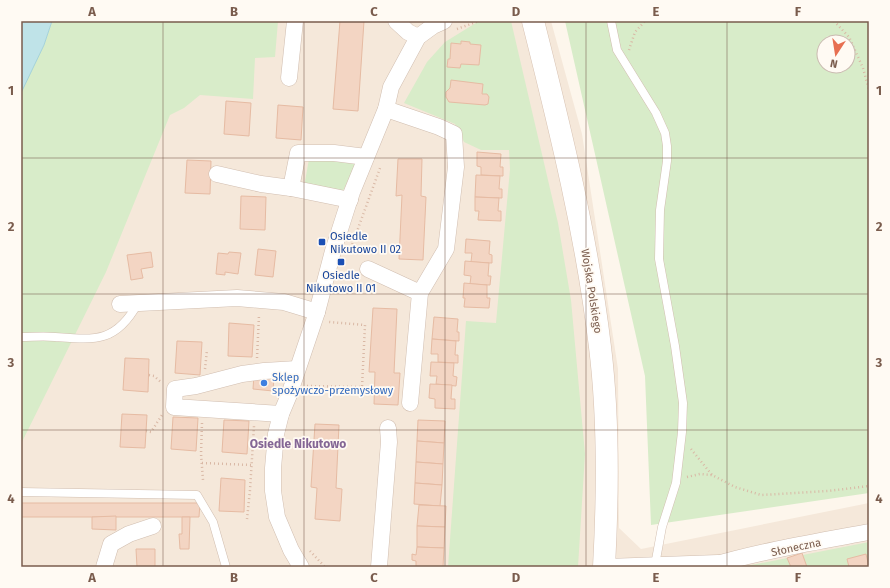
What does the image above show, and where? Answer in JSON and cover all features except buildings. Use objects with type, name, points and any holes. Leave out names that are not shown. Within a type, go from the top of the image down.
[{"type":"street","points":[[289,78],[296,21]]},
{"type":"street","points":[[396,21],[408,32],[418,37]]},
{"type":"street","name":"Wojska Polskiego","points":[[534,21],[574,192],[596,313],[604,399],[607,463],[605,567]]},
{"type":"street","points":[[301,567],[291,550],[277,518],[273,491],[273,468],[276,434],[281,414],[289,395],[303,374],[323,314],[334,251],[350,200],[386,109],[391,87],[418,37],[433,26],[448,25]]},
{"type":"street","points":[[386,109],[440,127],[454,134],[456,167],[446,249],[420,293],[410,403]]},
{"type":"street","points":[[291,188],[298,153],[334,153],[366,157]]},
{"type":"street","points":[[217,174],[261,184],[291,188],[350,200]]},
{"type":"street","points":[[368,269],[420,293]]},
{"type":"street","points":[[120,304],[237,298],[284,302],[323,314]]},
{"type":"street","points":[[281,414],[174,407],[175,389],[196,386],[242,374],[257,372],[303,374]]},
{"type":"street","points":[[379,567],[389,442],[388,428]]},
{"type":"street","points":[[104,567],[111,544],[129,534],[153,526]]},
{"type":"street","name":"Słoneczna","points":[[707,567],[723,562],[869,532]]},
{"type":"street","name":"Słoneczna","points":[[605,567],[723,562]]},
{"type":"lane","points":[[611,21],[618,50],[656,113],[665,132],[667,161],[660,210],[659,258],[675,346],[683,403],[682,434],[676,483],[662,527],[655,565]]},
{"type":"lane","points":[[21,337],[82,339],[102,337],[118,330],[131,316],[138,302]]},
{"type":"lane","points":[[21,492],[197,495],[213,522],[226,567]]},
{"type":"path","points":[[448,25],[479,21]]},
{"type":"path","points":[[627,66],[629,51],[635,32],[645,21]]},
{"type":"path","points":[[834,21],[849,38],[863,68],[869,90]]},
{"type":"path","points":[[350,252],[381,164]]},
{"type":"path","points":[[257,372],[260,300]]},
{"type":"path","points":[[303,374],[306,386],[362,387],[365,325],[327,322],[323,314]]},
{"type":"path","points":[[146,431],[151,432],[164,410],[174,407]]},
{"type":"path","points":[[203,409],[203,480]]},
{"type":"path","points":[[247,519],[252,466],[254,412]]},
{"type":"path","points":[[682,434],[690,448],[712,475]]},
{"type":"path","points":[[202,463],[252,466]]},
{"type":"path","points":[[676,483],[689,476],[700,474],[712,475],[735,487],[761,494],[828,492],[869,486]]},
{"type":"path","points":[[306,544],[310,551],[325,567]]},
{"type":"shaded area","points":[[52,21],[551,21],[582,134],[618,369],[619,528],[641,549],[869,503],[869,567],[21,567],[21,93],[44,45]]},
{"type":"green space","points":[[52,21],[278,21],[275,57],[255,58],[253,99],[200,95],[184,108],[170,115],[106,272],[21,444],[21,90],[44,45]]},
{"type":"green space","points":[[479,21],[511,21],[558,223],[571,300],[585,454],[578,567],[448,567],[466,321],[496,323],[510,169],[509,150],[481,150],[464,142],[455,124],[404,103],[427,62],[445,42]]},
{"type":"green space","points":[[565,21],[869,21],[869,493],[651,525],[645,376]]},
{"type":"green space","points":[[309,159],[356,163],[342,193],[304,187]]},
{"type":"green space","points":[[869,542],[869,567],[741,567]]},
{"type":"water","points":[[21,21],[52,21],[44,45],[21,93]]},
{"type":"place","name":"Osiedle Nikutowo II 02","points":[[322,242]]},
{"type":"place","name":"Osiedle Nikutowo II 01","points":[[341,262]]},
{"type":"place","name":"Sklep spożywczo-przemysłowy","points":[[264,383]]},
{"type":"district","name":"Osiedle Nikutowo","points":[[298,444]]}]
